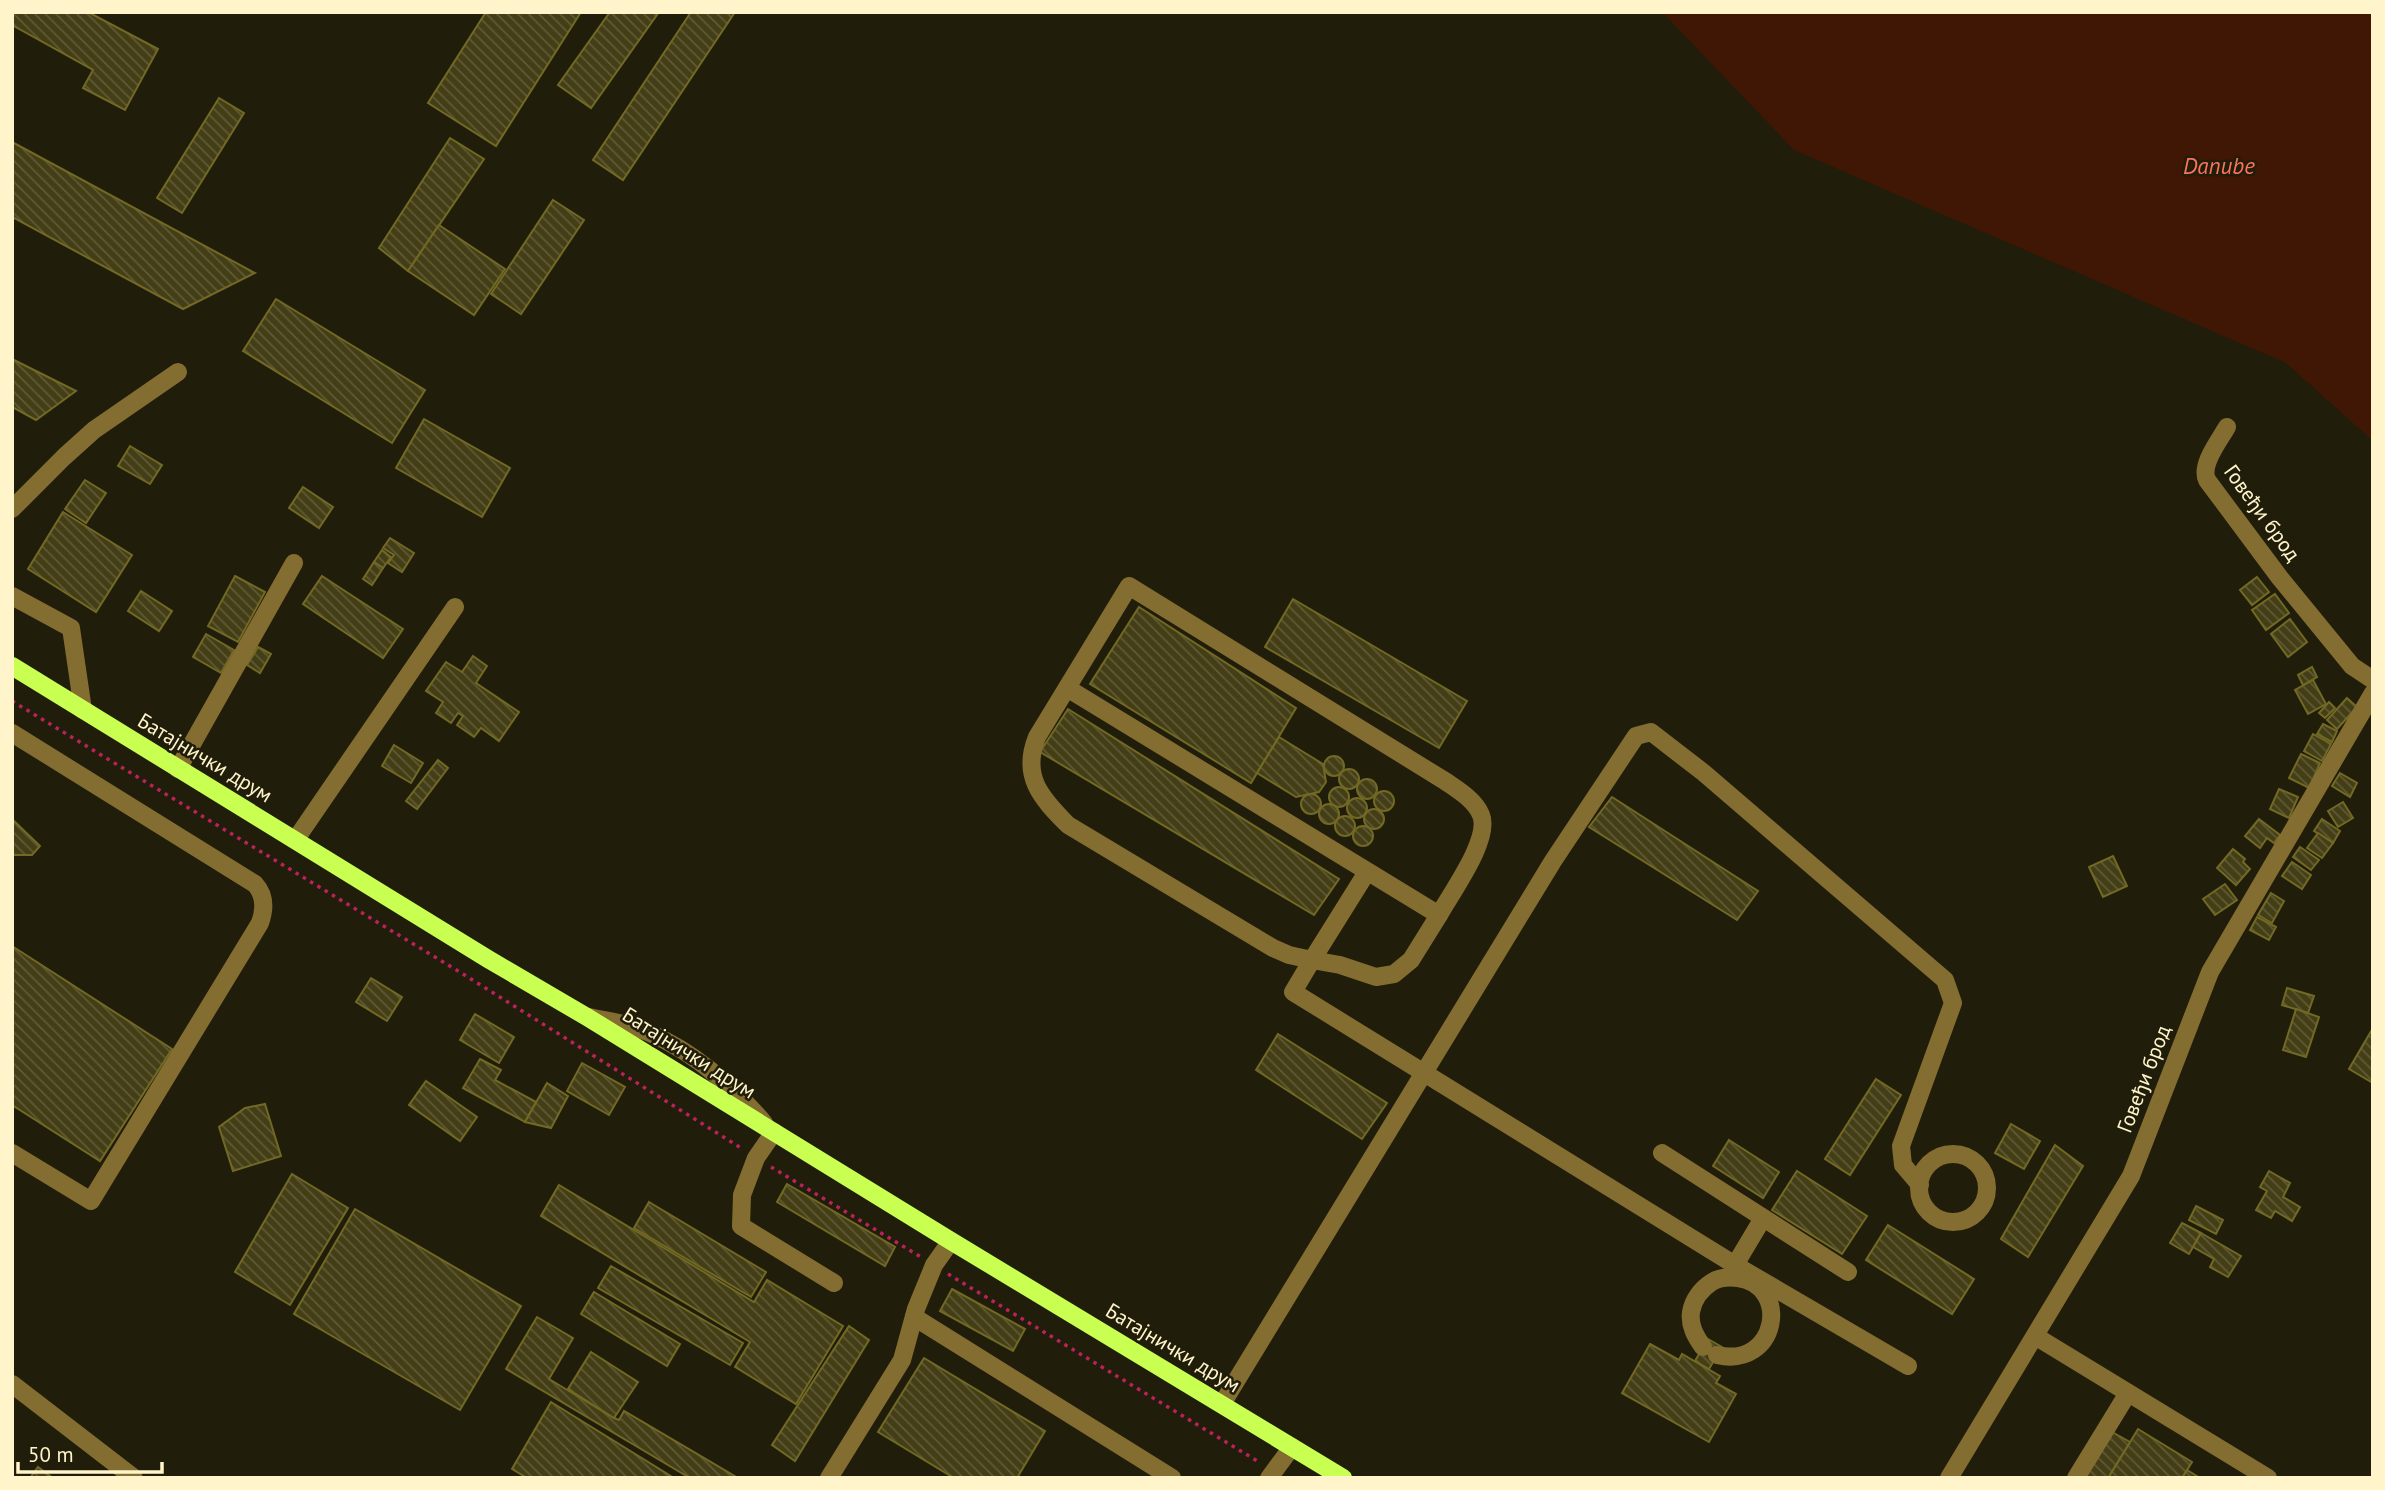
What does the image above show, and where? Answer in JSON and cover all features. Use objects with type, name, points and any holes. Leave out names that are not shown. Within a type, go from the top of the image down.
[{"type":"main road","name":"Батајнички друм","points":[[12,666],[488,959],[1343,1478]]},
{"type":"street","points":[[12,509],[94,430],[178,372]]},
{"type":"street","name":"Говеђи брод","points":[[2227,427],[2206,467],[2207,480],[2280,578],[2352,666],[2373,680]]},
{"type":"street","points":[[178,769],[294,563]]},
{"type":"street","points":[[1129,586],[1464,794],[1481,814],[1482,835],[1439,915],[1411,960],[1394,974],[1376,977],[1340,965],[1289,955],[1273,948],[1069,825],[1049,806],[1034,780],[1030,758],[1037,737],[1067,688],[1129,586]]},
{"type":"street","points":[[12,596],[71,628],[83,710]]},
{"type":"street","points":[[296,839],[456,607]]},
{"type":"street","points":[[1067,688],[1439,915]]},
{"type":"street","name":"Говеђи брод","points":[[1949,1478],[2131,1176],[2210,972],[2373,693]]},
{"type":"street","points":[[1222,1404],[1553,861],[1636,736],[1651,732],[1704,773],[1945,980],[1953,1003],[1901,1146],[1903,1165],[1920,1185]]},
{"type":"street","points":[[12,733],[255,884],[261,892],[263,902],[260,923],[91,1201],[12,1153]]},
{"type":"street","points":[[1367,872],[1293,992],[1424,1074],[1734,1271],[1753,1283],[1763,1292],[1770,1304],[1770,1330],[1755,1351],[1729,1358],[1710,1351],[1696,1338],[1691,1325],[1691,1312],[1695,1299],[1703,1288],[1734,1271],[1763,1218]]},
{"type":"street","points":[[771,1131],[756,1158],[742,1195],[741,1226],[834,1283]]},
{"type":"street","points":[[1662,1153],[1848,1272]]},
{"type":"street","points":[[829,1478],[902,1360],[914,1317],[934,1265],[951,1241]]},
{"type":"street","points":[[1734,1271],[1908,1366]]},
{"type":"street","points":[[914,1317],[1172,1478]]},
{"type":"street","points":[[2035,1336],[2268,1478]]},
{"type":"street","points":[[12,1384],[134,1478]]},
{"type":"street","points":[[2076,1478],[2128,1393]]},
{"type":"street","points":[[1272,1475],[1292,1447]]},
{"type":"path","points":[[12,701],[463,974],[756,1158],[1272,1475]]},
{"type":"water","name":"Danube","points":[[1662,12],[2373,12],[2373,441],[2286,363],[1794,150]]},
{"type":"building","points":[[12,12],[88,12],[158,49],[125,110],[83,88],[93,70],[12,25]]},
{"type":"building","points":[[486,12],[581,12],[496,146],[428,103]]},
{"type":"building","points":[[610,12],[659,12],[591,108],[558,85]]},
{"type":"building","points":[[691,12],[735,12],[623,180],[593,160]]},
{"type":"building","points":[[219,98],[244,113],[182,213],[157,198]]},
{"type":"building","points":[[450,138],[484,159],[408,271],[379,248]]},
{"type":"building","points":[[12,142],[255,273],[183,309],[12,217]]},
{"type":"building","points":[[553,200],[584,220],[521,314],[491,294]]},
{"type":"building","points":[[439,225],[505,269],[474,315],[408,271]]},
{"type":"building","points":[[276,299],[425,390],[392,443],[243,351]]},
{"type":"building","points":[[12,359],[76,391],[36,420],[12,407]]},
{"type":"building","points":[[424,419],[510,468],[482,517],[396,468]]},
{"type":"building","points":[[130,446],[162,465],[150,484],[118,466]]},
{"type":"building","points":[[85,480],[106,493],[86,523],[65,509]]},
{"type":"building","points":[[303,487],[333,507],[319,528],[289,508]]},
{"type":"building","points":[[63,512],[132,555],[96,612],[28,569]]},
{"type":"building","points":[[390,538],[414,553],[402,572],[388,563],[394,555],[383,548]]},
{"type":"building","points":[[382,550],[391,557],[383,568],[374,562]]},
{"type":"building","points":[[374,562],[383,568],[372,585],[363,579]]},
{"type":"building","points":[[235,576],[265,592],[238,642],[208,626]]},
{"type":"building","points":[[322,576],[403,629],[383,658],[303,604]]},
{"type":"building","points":[[2257,577],[2269,592],[2252,605],[2240,590]]},
{"type":"building","points":[[141,591],[172,611],[159,631],[128,611]]},
{"type":"building","points":[[2275,594],[2289,613],[2266,630],[2252,610]]},
{"type":"building","points":[[1293,599],[1467,701],[1439,748],[1265,647]]},
{"type":"building","points":[[1139,607],[1296,708],[1251,783],[1090,684]]},
{"type":"building","points":[[2290,619],[2307,642],[2288,657],[2271,634]]},
{"type":"building","points":[[206,634],[234,650],[221,673],[193,657]]},
{"type":"building","points":[[258,647],[271,654],[260,673],[247,665]]},
{"type":"building","points":[[473,656],[487,666],[476,683],[519,712],[499,741],[481,728],[474,737],[457,725],[463,716],[458,713],[451,723],[436,713],[443,702],[426,691],[446,662],[462,672]]},
{"type":"building","points":[[2312,667],[2317,677],[2303,685],[2298,675]]},
{"type":"building","points":[[2313,680],[2326,704],[2308,714],[2295,690]]},
{"type":"building","points":[[2347,698],[2357,707],[2337,729],[2327,720]]},
{"type":"building","points":[[2329,702],[2335,708],[2325,718],[2319,713]]},
{"type":"building","points":[[1068,709],[1339,879],[1314,915],[1040,752]]},
{"type":"building","points":[[2323,724],[2337,731],[2332,742],[2317,734]]},
{"type":"building","points":[[2313,734],[2331,744],[2322,761],[2304,751]]},
{"type":"building","points":[[1279,737],[1323,764],[1326,782],[1319,792],[1296,797],[1257,773]]},
{"type":"building","points":[[394,745],[423,763],[411,783],[382,766]]},
{"type":"building","points":[[2301,754],[2320,763],[2309,788],[2289,778]]},
{"type":"building","points":[[1334,756],[1341,759],[1344,766],[1341,773],[1334,776],[1327,773],[1324,766],[1327,759]]},
{"type":"building","points":[[438,760],[448,768],[417,809],[406,801]]},
{"type":"building","points":[[1349,769],[1356,772],[1359,779],[1356,786],[1349,789],[1342,786],[1339,779],[1342,772]]},
{"type":"building","points":[[2340,773],[2357,783],[2350,797],[2332,786]]},
{"type":"building","points":[[1367,779],[1374,782],[1377,789],[1374,796],[1367,799],[1360,796],[1357,789],[1360,782]]},
{"type":"building","points":[[1339,787],[1346,790],[1349,797],[1346,804],[1339,807],[1332,804],[1329,797],[1332,790]]},
{"type":"building","points":[[2279,789],[2298,797],[2289,818],[2270,809]]},
{"type":"building","points":[[1384,791],[1391,794],[1394,801],[1391,808],[1384,811],[1377,808],[1374,801],[1377,794]]},
{"type":"building","points":[[1311,794],[1318,797],[1321,804],[1318,811],[1311,814],[1304,811],[1301,804],[1304,797]]},
{"type":"building","points":[[1612,797],[1758,891],[1737,920],[1589,827]]},
{"type":"building","points":[[1357,798],[1364,801],[1367,808],[1364,815],[1357,818],[1350,815],[1347,808],[1350,801]]},
{"type":"building","points":[[2343,802],[2353,818],[2338,827],[2328,811]]},
{"type":"building","points":[[1329,804],[1336,807],[1339,814],[1336,821],[1329,824],[1322,821],[1319,814],[1322,807]]},
{"type":"building","points":[[1374,809],[1381,812],[1384,819],[1381,826],[1374,829],[1367,826],[1364,819],[1367,812]]},
{"type":"building","points":[[1345,816],[1352,819],[1355,826],[1352,833],[1345,836],[1338,833],[1335,826],[1338,819]]},
{"type":"building","points":[[12,819],[40,846],[32,855],[12,855]]},
{"type":"building","points":[[2259,819],[2280,835],[2274,843],[2267,838],[2260,848],[2245,836]]},
{"type":"building","points":[[2322,819],[2340,831],[2333,843],[2314,831]]},
{"type":"building","points":[[1363,826],[1370,829],[1373,836],[1370,843],[1363,846],[1356,843],[1353,836],[1356,829]]},
{"type":"building","points":[[2318,833],[2333,843],[2322,858],[2307,848]]},
{"type":"building","points":[[2300,847],[2319,860],[2311,870],[2293,857]]},
{"type":"building","points":[[2233,849],[2245,859],[2243,862],[2250,869],[2236,885],[2217,868]]},
{"type":"building","points":[[2113,856],[2127,886],[2103,897],[2089,867]]},
{"type":"building","points":[[2292,862],[2311,875],[2302,889],[2282,876]]},
{"type":"building","points":[[2225,884],[2237,900],[2215,915],[2203,899]]},
{"type":"building","points":[[2271,893],[2284,901],[2272,923],[2258,915]]},
{"type":"building","points":[[2257,917],[2276,927],[2269,940],[2250,930]]},
{"type":"building","points":[[12,946],[172,1049],[100,1161],[12,1105]]},
{"type":"building","points":[[371,978],[402,997],[387,1021],[356,1002]]},
{"type":"building","points":[[2287,988],[2314,996],[2308,1013],[2282,1005]]},
{"type":"building","points":[[2296,1009],[2319,1017],[2306,1057],[2283,1050]]},
{"type":"building","points":[[475,1014],[514,1037],[499,1063],[460,1040]]},
{"type":"building","points":[[2373,1028],[2373,1083],[2349,1069]]},
{"type":"building","points":[[1278,1034],[1387,1103],[1362,1139],[1256,1070]]},
{"type":"building","points":[[480,1059],[501,1070],[495,1080],[536,1102],[525,1122],[463,1088]]},
{"type":"building","points":[[582,1063],[625,1087],[609,1115],[567,1091]]},
{"type":"building","points":[[1876,1079],[1901,1095],[1850,1175],[1825,1159]]},
{"type":"building","points":[[426,1081],[477,1117],[460,1141],[409,1105]]},
{"type":"building","points":[[547,1083],[568,1096],[551,1128],[525,1122]]},
{"type":"building","points":[[265,1104],[281,1156],[233,1171],[219,1127],[245,1108]]},
{"type":"building","points":[[2011,1124],[2040,1141],[2024,1169],[1995,1153]]},
{"type":"building","points":[[1729,1140],[1779,1172],[1763,1198],[1713,1166]]},
{"type":"building","points":[[2055,1145],[2083,1166],[2028,1257],[2001,1239]]},
{"type":"building","points":[[1797,1171],[1867,1216],[1842,1254],[1772,1210]]},
{"type":"building","points":[[2269,1171],[2290,1183],[2283,1197],[2300,1207],[2292,1221],[2275,1211],[2271,1218],[2256,1210],[2267,1191],[2260,1187]]},
{"type":"building","points":[[292,1174],[348,1208],[290,1305],[235,1272]]},
{"type":"building","points":[[787,1184],[895,1247],[885,1266],[777,1202]]},
{"type":"building","points":[[559,1185],[754,1302],[767,1280],[843,1326],[796,1404],[735,1367],[750,1342],[541,1216]]},
{"type":"building","points":[[649,1202],[766,1272],[751,1297],[634,1228]]},
{"type":"building","points":[[2196,1206],[2223,1220],[2216,1234],[2189,1220]]},
{"type":"building","points":[[355,1209],[521,1306],[460,1410],[294,1314]]},
{"type":"building","points":[[2182,1223],[2201,1233],[2189,1254],[2170,1243]]},
{"type":"building","points":[[1888,1225],[1974,1279],[1952,1314],[1866,1260]]},
{"type":"building","points":[[2201,1233],[2241,1256],[2228,1277],[2210,1267],[2214,1259],[2193,1247]]},
{"type":"building","points":[[611,1266],[743,1343],[730,1365],[598,1288]]},
{"type":"building","points":[[952,1289],[1025,1329],[1013,1351],[940,1311]]},
{"type":"building","points":[[594,1292],[680,1344],[667,1366],[581,1314]]},
{"type":"building","points":[[537,1317],[573,1338],[549,1379],[614,1418],[619,1420],[624,1411],[738,1478],[690,1478],[506,1369]]},
{"type":"building","points":[[849,1326],[869,1340],[795,1461],[772,1445]]},
{"type":"building","points":[[1708,1339],[1722,1347],[1709,1369],[1695,1361]]},
{"type":"building","points":[[1650,1344],[1679,1360],[1682,1354],[1720,1376],[1716,1383],[1736,1394],[1709,1442],[1622,1393]]},
{"type":"building","points":[[591,1352],[638,1382],[614,1418],[568,1389]]},
{"type":"building","points":[[924,1358],[1045,1431],[1017,1478],[954,1478],[878,1432]]},
{"type":"building","points":[[551,1402],[674,1478],[527,1478],[512,1469]]},
{"type":"building","points":[[2138,1429],[2192,1462],[2182,1478],[2108,1478]]},
{"type":"building","points":[[2112,1432],[2130,1442],[2108,1478],[2084,1478]]},
{"type":"building","points":[[38,1467],[53,1478],[30,1478]]},
{"type":"building","points":[[2187,1470],[2200,1478],[2182,1478]]}]
